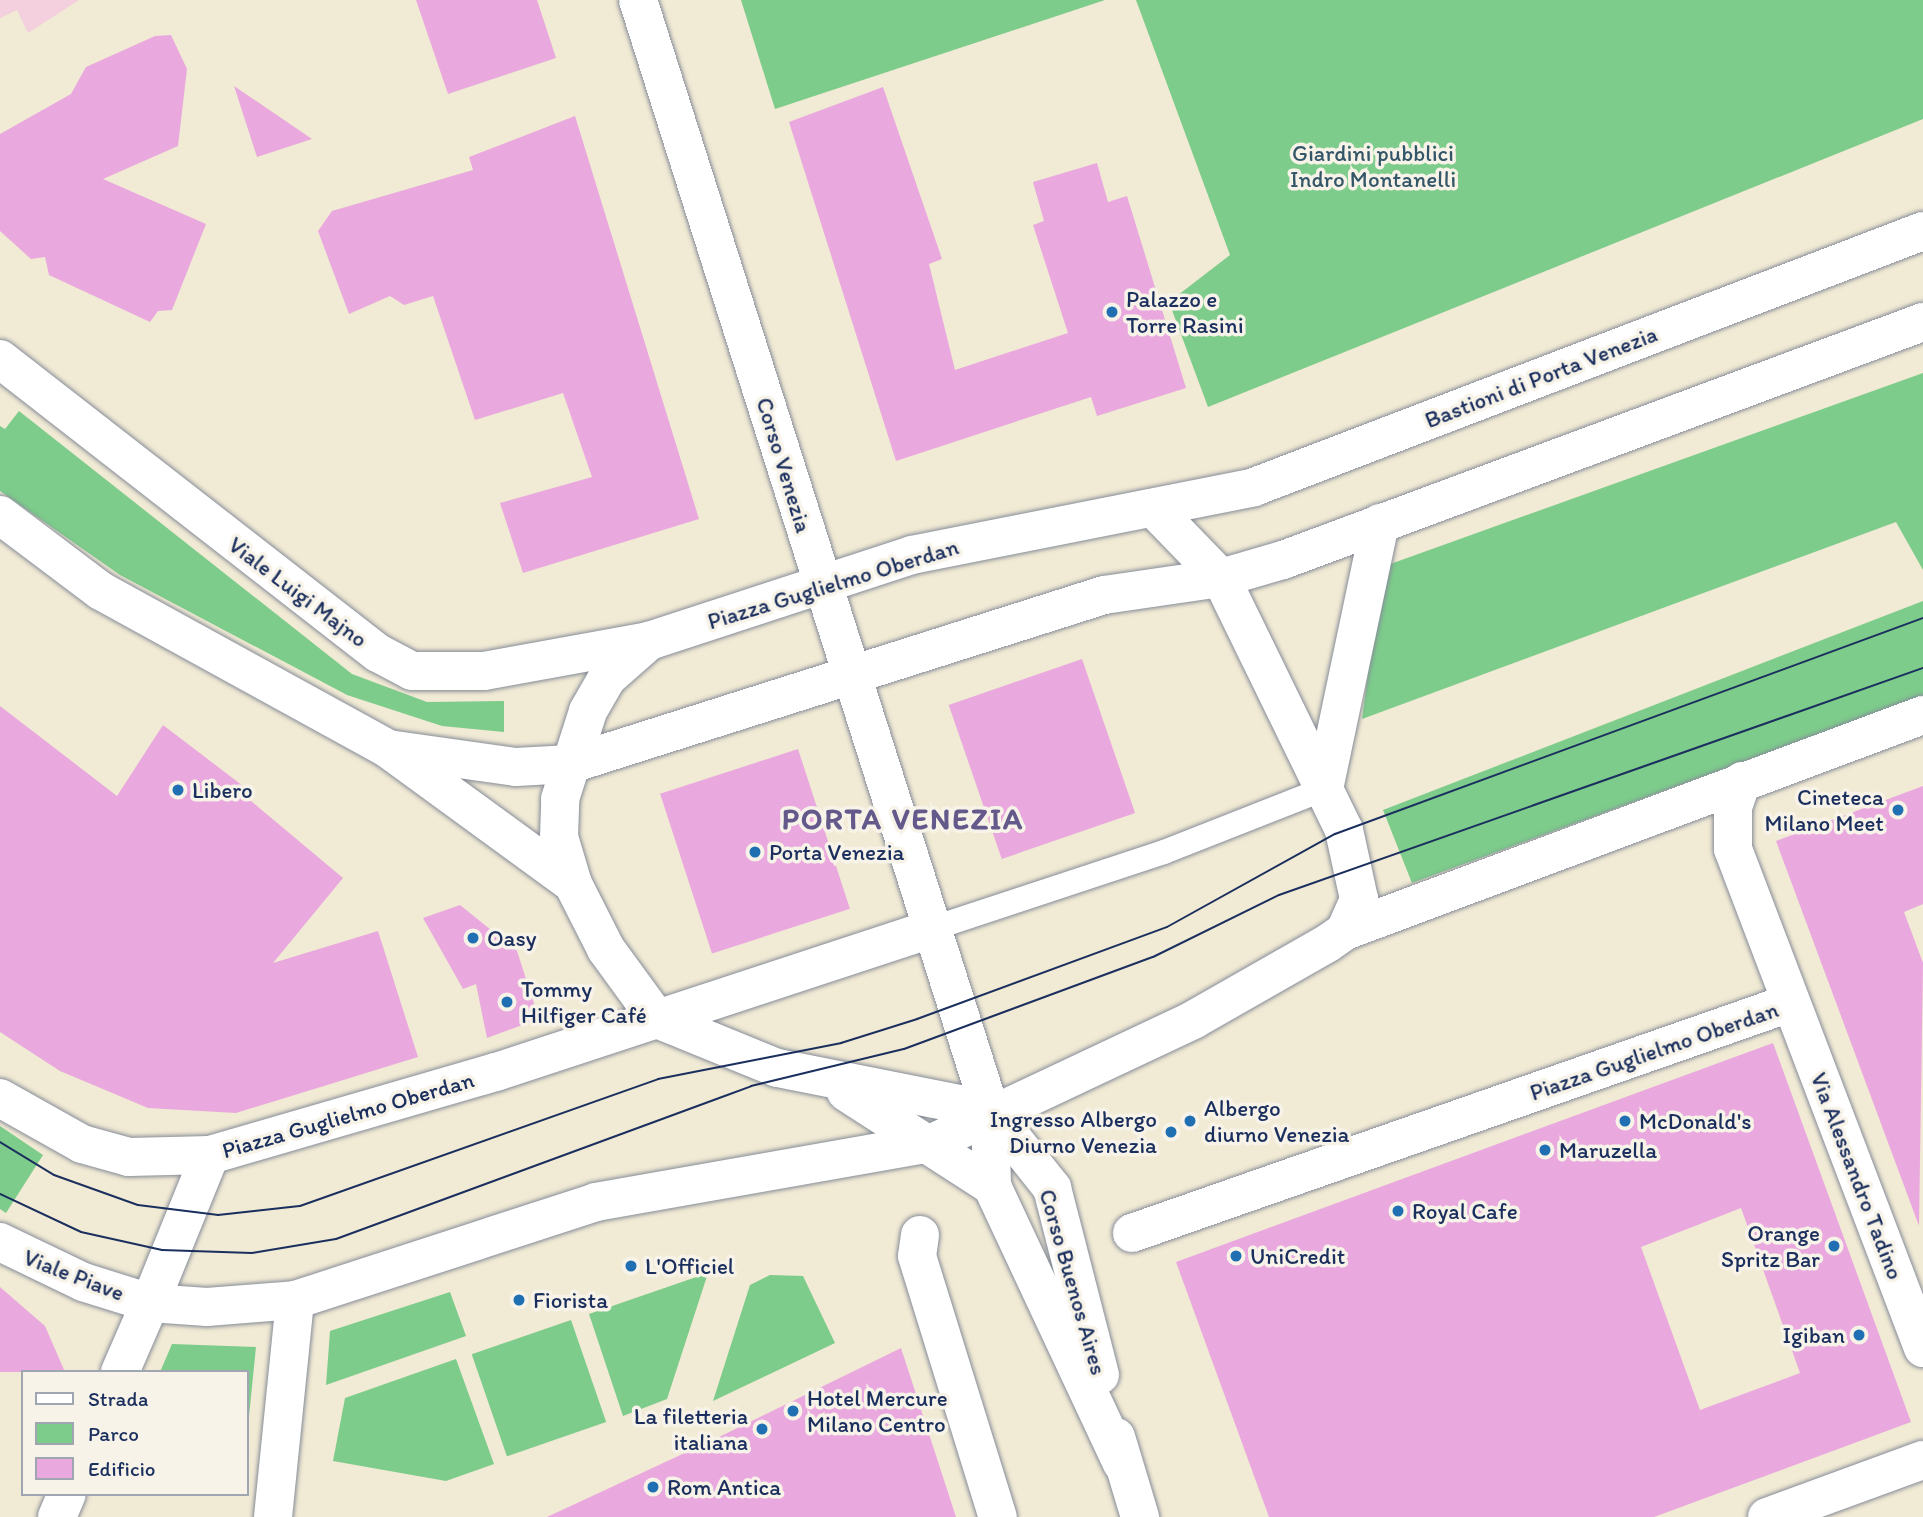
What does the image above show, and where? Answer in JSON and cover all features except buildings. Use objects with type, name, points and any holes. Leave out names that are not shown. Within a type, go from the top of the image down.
[{"type":"main road","name":"Corso Venezia","points":[[638,0],[931,929]]},
{"type":"main road","name":"Bastioni di Porta Venezia","points":[[1155,510],[1254,487],[1923,231]]},
{"type":"main road","points":[[388,749],[516,767],[571,764],[1104,595],[1221,579],[1923,322]]},
{"type":"main road","name":"Viale Luigi Majno","points":[[0,359],[347,629],[412,671],[484,671],[649,641]]},
{"type":"main road","name":"Piazza Guglielmo Oberdan","points":[[990,1110],[820,1076],[733,1055],[657,1019],[606,949],[573,884],[559,837],[560,799],[588,711],[607,678],[649,641],[822,583],[939,548],[1155,510]]},
{"type":"main road","points":[[1155,510],[1221,579],[1324,789],[1359,883],[1358,906],[1345,931]]},
{"type":"main road","points":[[0,515],[101,591],[388,749],[573,884]]},
{"type":"main road","points":[[1324,789],[1380,523]]},
{"type":"main road","points":[[149,1303],[207,1307],[295,1300],[596,1202],[932,1143],[990,1110],[1193,1020],[1345,931],[1923,715]]},
{"type":"main road","name":"Piazza Guglielmo Oberdan","points":[[1132,1233],[1790,1003],[1733,849],[1732,807],[1742,781]]},
{"type":"main road","name":"Piazza Guglielmo Oberdan","points":[[121,1370],[210,1155],[657,1019],[931,929]]},
{"type":"main road","points":[[931,929],[990,1110]]},
{"type":"main road","name":"Via Alessandro Tadino","points":[[1790,1003],[1923,1348]]},
{"type":"main road","name":"Piazza Guglielmo Oberdan","points":[[820,1076],[932,1143]]},
{"type":"main road","points":[[0,1098],[82,1144],[129,1157],[210,1155]]},
{"type":"main road","name":"Corso Buenos Aires","points":[[990,1110],[992,1186],[1122,1463]]},
{"type":"main road","name":"Corso Buenos Aires","points":[[990,1110],[1052,1188],[1122,1463],[1140,1517]]},
{"type":"main road","name":"Corso Buenos Aires","points":[[932,1143],[992,1186]]},
{"type":"main road","points":[[920,1235],[917,1256],[998,1517]]},
{"type":"main road","name":"Viale Piave","points":[[0,1242],[83,1282],[149,1303]]},
{"type":"main road","points":[[267,1497],[295,1300]]},
{"type":"main road","points":[[1767,1517],[1923,1460]]},
{"type":"main road","points":[[57,1517],[66,1496]]},
{"type":"lane","name":"Piazza Guglielmo Oberdan","points":[[931,929],[1164,852],[1324,789]]},
{"type":"shaded area","points":[[0,0],[79,0],[28,33],[17,10],[0,18]]},
{"type":"green space","points":[[741,0],[1105,0],[775,109]]},
{"type":"green space","name":"Giardini pubblici Indro Montanelli","points":[[1136,0],[1923,0],[1923,119],[1208,407],[1169,302],[1230,255]]},
{"type":"green space","points":[[1923,373],[1923,570],[1896,522],[1362,719],[1382,567]]},
{"type":"green space","points":[[19,411],[352,674],[427,702],[504,701],[504,732],[442,726],[347,695],[120,575],[0,491],[0,426],[5,429]]},
{"type":"green space","points":[[1923,601],[1923,696],[1412,883],[1383,810]]},
{"type":"green space","points":[[0,1126],[43,1155],[6,1213],[0,1209]]},
{"type":"green space","points":[[708,1273],[667,1399],[623,1416],[589,1314]]},
{"type":"green space","points":[[770,1275],[803,1276],[835,1343],[713,1401],[750,1285]]},
{"type":"green space","points":[[450,1292],[466,1336],[326,1385],[330,1331]]},
{"type":"green space","points":[[571,1320],[606,1422],[507,1456],[472,1354]]},
{"type":"green space","points":[[172,1344],[256,1347],[248,1426],[248,1370],[161,1370]]},
{"type":"green space","points":[[456,1359],[494,1464],[446,1481],[333,1461],[345,1398]]},
{"type":"tram line","points":[[0,1142],[54,1175],[138,1205],[218,1215],[300,1206],[658,1079],[841,1043],[917,1019],[1167,927],[1335,834],[1923,618]]},
{"type":"tram line","points":[[0,1194],[81,1232],[162,1250],[252,1253],[336,1239],[751,1086],[904,1049],[1153,957],[1279,895],[1923,668]]},
{"type":"place","name":"Palazzo e Torre Rasini","points":[[1112,312]]},
{"type":"place","name":"Libero","points":[[178,790]]},
{"type":"place","name":"Cineteca Milano Meet","points":[[1898,810]]},
{"type":"place","name":"Porta Venezia","points":[[755,852]]},
{"type":"place","name":"Oasy","points":[[473,938]]},
{"type":"place","name":"Tommy Hilfiger Café","points":[[507,1002]]},
{"type":"place","name":"Albergo diurno Venezia","points":[[1190,1121]]},
{"type":"place","name":"McDonald's","points":[[1625,1121]]},
{"type":"place","name":"Ingresso Albergo Diurno Venezia","points":[[1171,1132]]},
{"type":"place","name":"Maruzella","points":[[1545,1150]]},
{"type":"place","name":"Royal Cafe","points":[[1398,1211]]},
{"type":"place","name":"Orange Spritz Bar","points":[[1834,1246]]},
{"type":"place","name":"UniCredit","points":[[1236,1256]]},
{"type":"place","name":"L'Officiel","points":[[631,1266]]},
{"type":"place","name":"Fiorista","points":[[519,1300]]},
{"type":"place","name":"Igiban","points":[[1859,1335]]},
{"type":"place","name":"Hotel Mercure Milano Centro","points":[[793,1411]]},
{"type":"place","name":"La filetteria italiana","points":[[762,1429]]},
{"type":"place","name":"Rom Antica","points":[[653,1487]]},
{"type":"district","name":"PORTA VENEZIA","points":[[903,819]]}]
